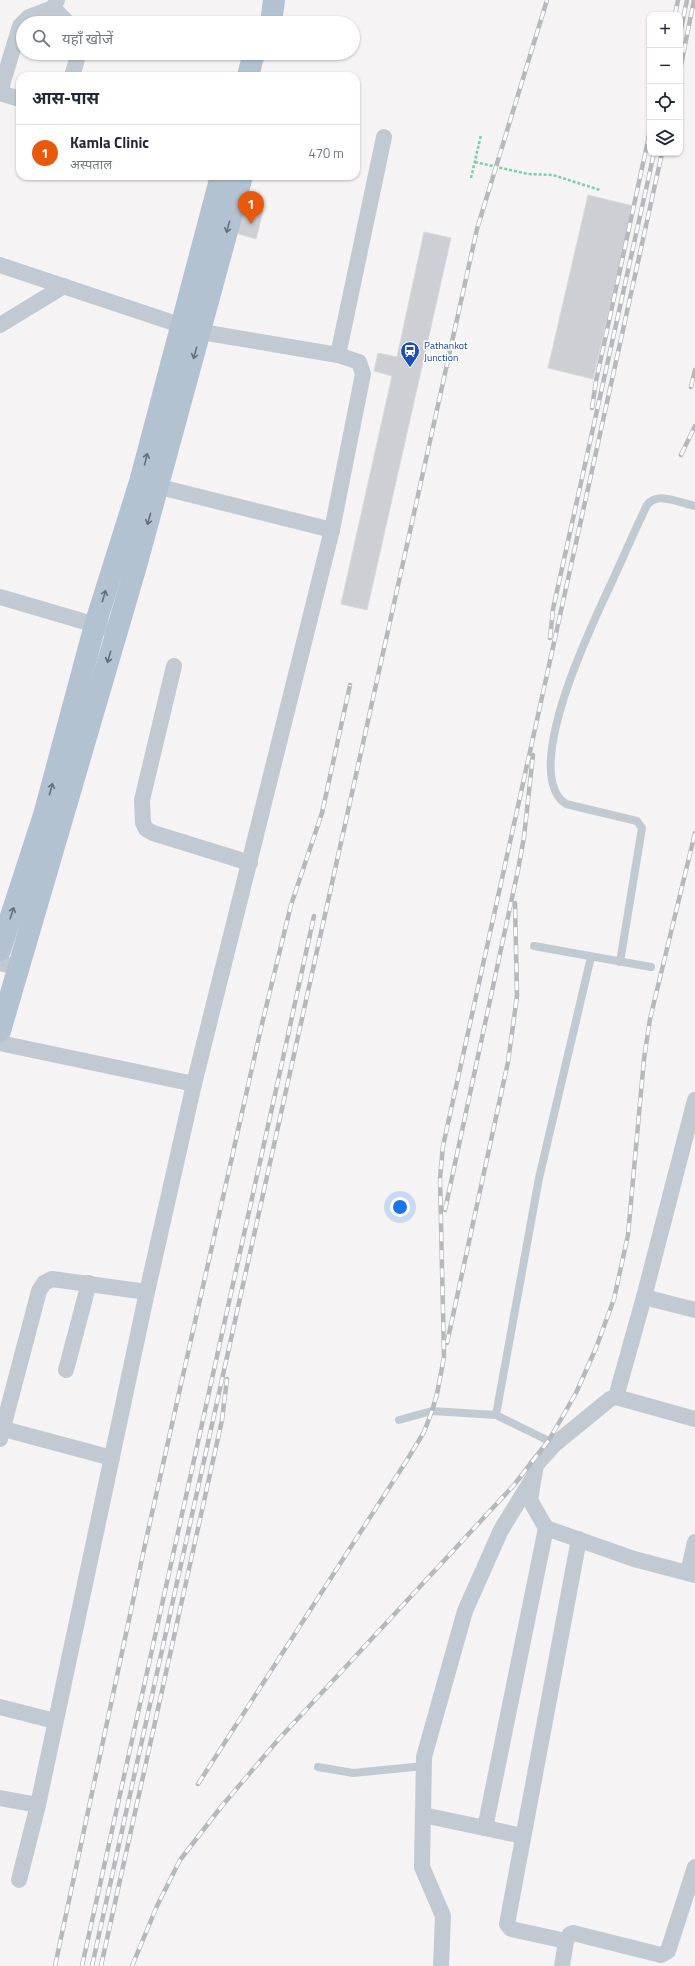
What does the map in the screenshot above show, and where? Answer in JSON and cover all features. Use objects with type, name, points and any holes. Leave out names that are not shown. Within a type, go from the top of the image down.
[{"type":"main road","points":[[260,16],[262,0]]},
{"type":"main road","points":[[272,16],[274,0]]},
{"type":"main road","points":[[249,72],[252,60]]},
{"type":"main road","points":[[263,72],[265,60]]},
{"type":"main road","points":[[0,1031],[9,965],[116,630],[148,484],[180,325],[233,180]]},
{"type":"main road","points":[[0,950],[44,815],[95,625],[148,484],[201,332],[233,180]]},
{"type":"street","points":[[32,16],[55,4],[63,16]]},
{"type":"street","points":[[16,34],[2,86],[3,94],[16,98]]},
{"type":"street","points":[[73,72],[77,60]]},
{"type":"street","points":[[338,355],[384,138]]},
{"type":"street","points":[[0,265],[201,332],[338,355],[359,362],[363,374],[332,530],[194,1084],[147,1292],[38,1805],[19,1880]]},
{"type":"street","points":[[0,324],[64,286]]},
{"type":"street","points":[[148,484],[332,530]]},
{"type":"street","points":[[0,597],[116,630]]},
{"type":"street","points":[[174,666],[142,800],[143,823],[146,829],[153,833],[250,863]]},
{"type":"street","points":[[0,1043],[194,1084]]},
{"type":"street","points":[[616,1397],[644,1297],[695,1100]]},
{"type":"street","points":[[112,1458],[1,1432],[39,1291],[44,1283],[52,1279],[147,1292]]},
{"type":"street","points":[[66,1370],[89,1283]]},
{"type":"street","points":[[644,1297],[695,1310]]},
{"type":"street","points":[[484,1828],[546,1528],[530,1500],[536,1465],[555,1444],[610,1399],[616,1397],[695,1419]]},
{"type":"street","points":[[441,1966],[443,1916],[422,1867],[424,1766],[427,1745],[465,1611],[501,1530],[533,1478]]},
{"type":"street","points":[[546,1528],[634,1559],[692,1574],[695,1542]]},
{"type":"street","points":[[566,1942],[511,1929],[507,1924],[579,1539]]},
{"type":"street","points":[[0,1707],[55,1721]]},
{"type":"street","points":[[0,1798],[38,1805]]},
{"type":"street","points":[[423,1815],[523,1836]]},
{"type":"street","points":[[562,1966],[566,1942],[570,1934],[661,1955],[668,1951],[695,1866]]},
{"type":"lane","points":[[620,962],[642,828],[637,821],[566,804],[559,800],[554,792],[551,771],[551,747],[555,728],[577,659],[647,505],[651,500],[660,497],[695,506]]},
{"type":"lane","points":[[534,946],[651,968]]},
{"type":"lane","points":[[496,1415],[539,1178],[591,957]]},
{"type":"lane","points":[[399,1420],[432,1411],[496,1415],[555,1444]]},
{"type":"lane","points":[[318,1767],[353,1773],[424,1766]]},
{"type":"path","points":[[472,178],[481,135]]},
{"type":"path","points":[[475,162],[528,174],[553,175],[600,190]]},
{"type":"building","points":[[588,195],[633,206],[593,379],[548,368]]},
{"type":"building","points":[[244,205],[263,210],[256,239],[236,233]]},
{"type":"building","points":[[424,232],[451,238],[367,610],[341,604],[392,376],[374,371],[378,353],[397,357]]},
{"type":"railway","points":[[92,1966],[477,229],[547,0]]},
{"type":"railway","points":[[676,12],[678,0]]},
{"type":"railway","points":[[683,19],[687,0]]},
{"type":"railway","points":[[683,55],[694,0]]},
{"type":"railway","points":[[592,408],[596,381],[647,145]]},
{"type":"railway","points":[[550,638],[553,609],[653,156]]},
{"type":"railway","points":[[198,1784],[407,1460],[424,1432],[437,1394],[444,1357],[440,1178],[443,1146],[661,156]]},
{"type":"railway","points":[[691,387],[695,370]]},
{"type":"railway","points":[[681,455],[695,426]]},
{"type":"railway","points":[[55,1966],[146,1540],[261,1028],[291,905],[322,813],[350,685]]},
{"type":"railway","points":[[445,1210],[518,870],[524,837],[533,755]]},
{"type":"railway","points":[[132,1966],[157,1906],[180,1860],[221,1807],[278,1740],[514,1485],[549,1440],[576,1393],[596,1348],[614,1299],[628,1235],[644,1059],[650,1019],[695,833]]},
{"type":"railway","points":[[447,1343],[508,1062],[517,996],[515,903]]},
{"type":"railway","points":[[288,1035],[314,916]]},
{"type":"railway","points":[[82,1966],[289,1031]]},
{"type":"railway","points":[[101,1966],[222,1420],[227,1379]]},
{"type":"place","name":"Kamla Clinic","points":[[251,224]]},
{"type":"place","name":"Pathankot Junction","points":[[410,368]]}]
